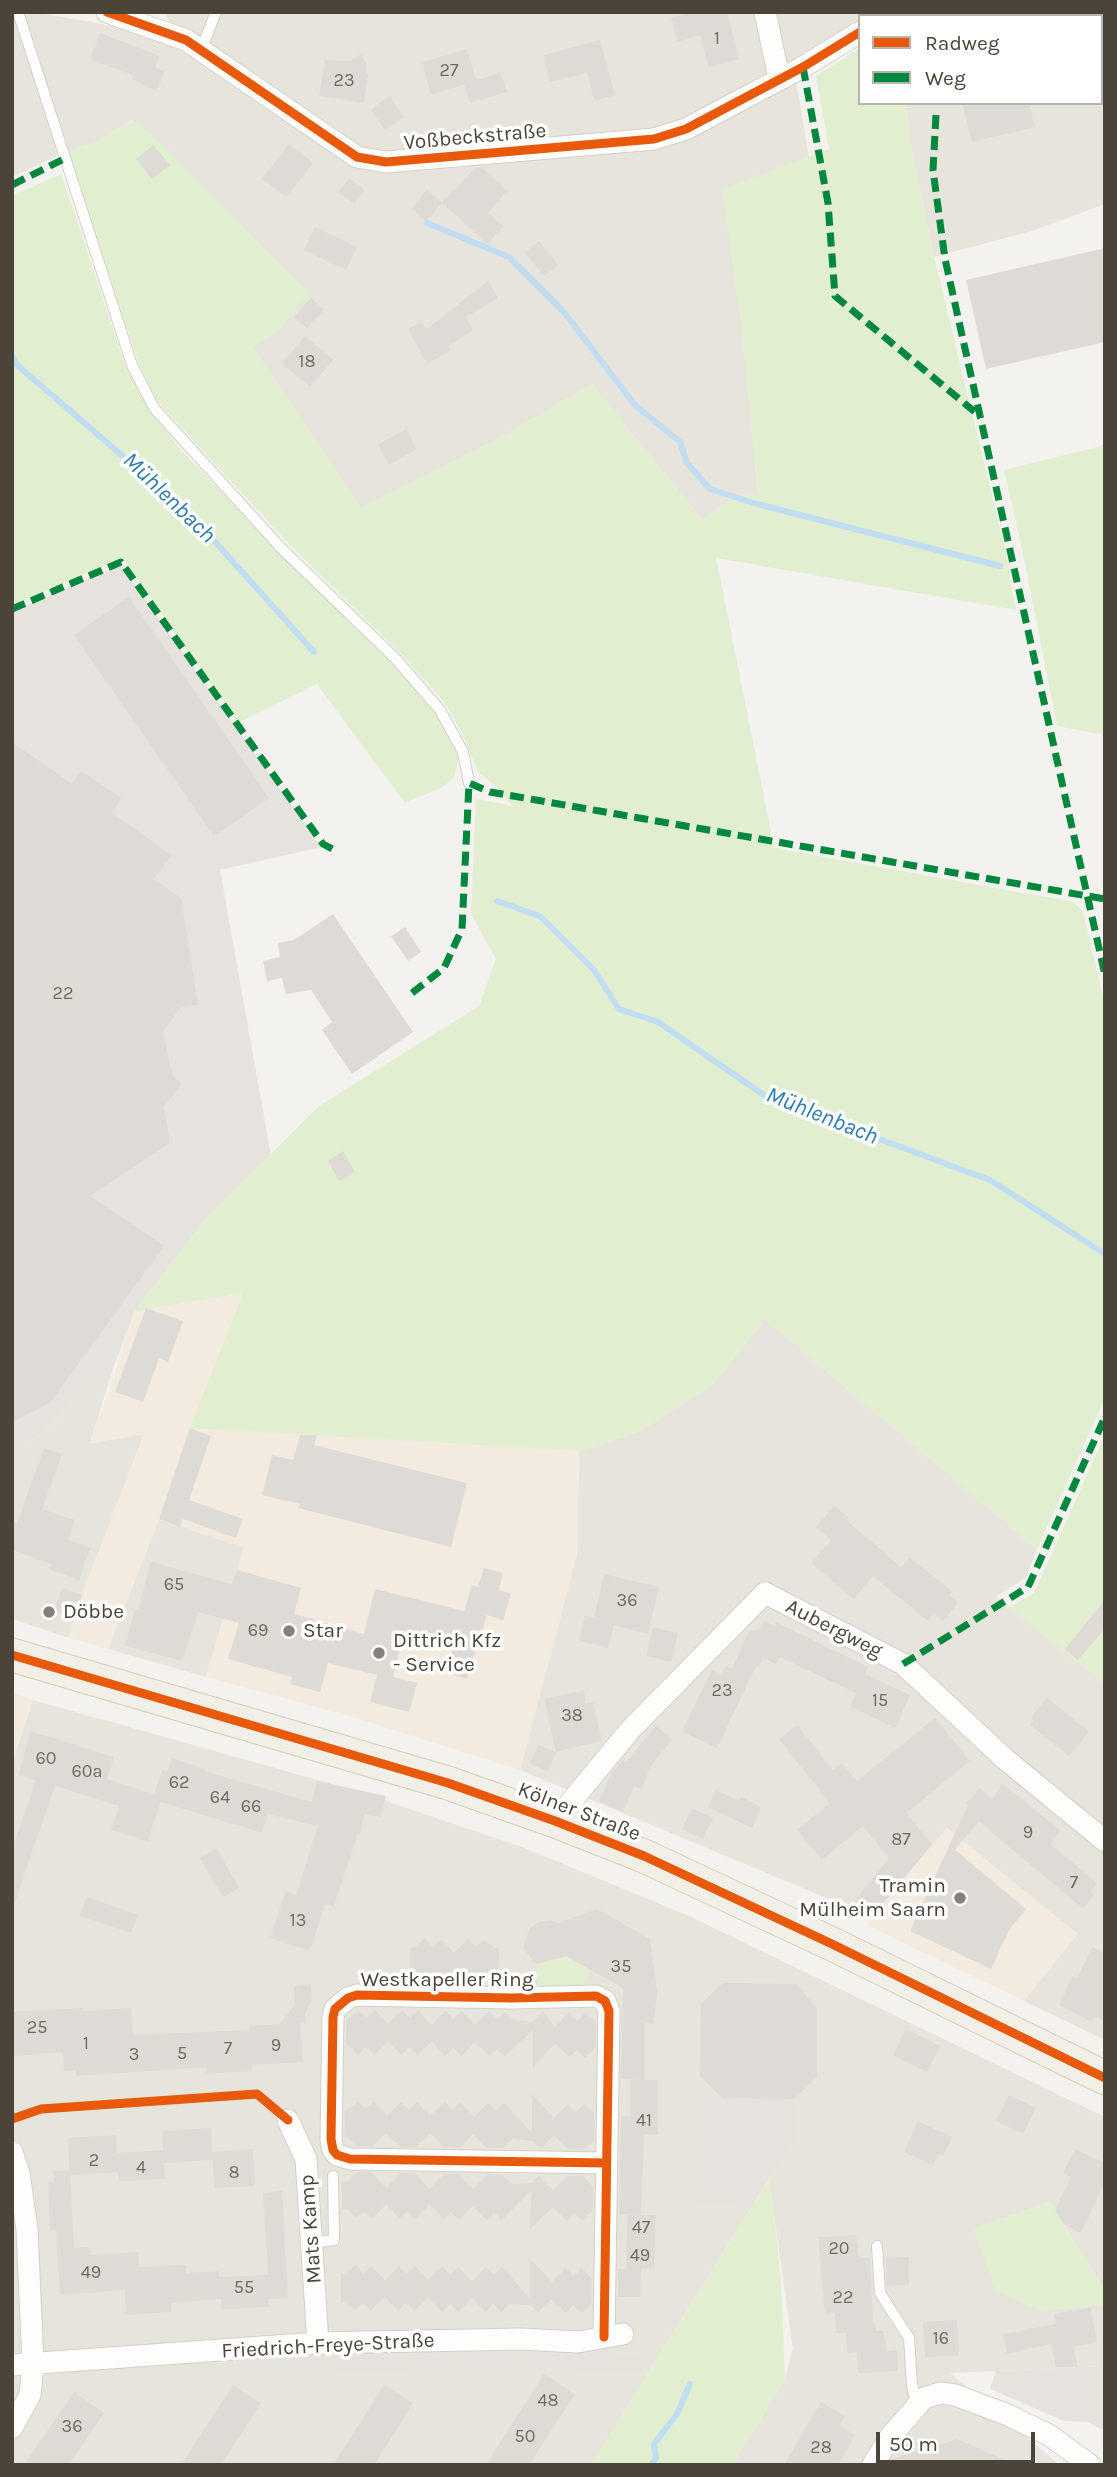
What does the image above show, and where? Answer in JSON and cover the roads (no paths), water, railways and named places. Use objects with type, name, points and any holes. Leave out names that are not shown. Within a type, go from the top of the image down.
[{"type":"main road","name":"Kölner Straße","points":[[12,1655],[448,1783],[555,1821],[644,1856],[832,1944],[1105,2078]]},
{"type":"street","name":"Voßbeckstraße","points":[[107,12],[186,40],[357,157],[386,162],[654,139],[685,129],[803,67],[858,33]]},
{"type":"street","points":[[765,12],[779,78]]},
{"type":"street","name":"Aubergweg","points":[[555,1821],[630,1730],[765,1593],[903,1664],[1005,1759],[1105,1841]]},
{"type":"street","name":"Westkapeller Ring","points":[[606,2164],[350,2159],[337,2155],[331,2139],[335,2009],[348,1998],[357,1995],[511,1998],[596,1996],[605,2001],[609,2011],[606,2164],[614,2335]]},
{"type":"street","name":"Mats Kamp","points":[[288,2120],[306,2159],[318,2343]]},
{"type":"street","points":[[12,2152],[19,2173],[27,2229],[23,2365],[30,2395],[12,2428]]},
{"type":"street","name":"Friedrich-Freye-Straße","points":[[23,2365],[318,2343],[508,2340],[578,2342],[614,2335]]},
{"type":"street","points":[[873,2465],[890,2437],[916,2406],[924,2398],[940,2393],[955,2395],[1049,2435],[1090,2465]]},
{"type":"lane","points":[[18,12],[132,365],[154,408],[282,549],[396,659],[440,710],[463,752],[469,783]]},
{"type":"lane","points":[[201,50],[216,12]]},
{"type":"lane","points":[[312,2243],[334,2240],[333,2176]]},
{"type":"lane","points":[[877,2246],[880,2293],[909,2338],[916,2406]]},
{"type":"waterway","points":[[427,223],[509,257],[564,312],[635,405],[680,442],[687,463],[710,489],[757,504],[1000,566]]},
{"type":"waterway","name":"Mühlenbach","points":[[12,356],[16,364],[191,515],[314,652]]},
{"type":"waterway","name":"Mühlenbach","points":[[497,901],[540,916],[594,970],[619,1009],[658,1022],[768,1098],[990,1180],[1105,1254]]},
{"type":"waterway","points":[[651,2465],[656,2458],[654,2444],[677,2414],[690,2384]]},
{"type":"place","name":"Döbbe","points":[[49,1612]]},
{"type":"place","name":"Star","points":[[289,1631]]},
{"type":"place","name":"Dittrich Kfz - Service","points":[[379,1653]]},
{"type":"place","name":"Tramin Mülheim Saarn","points":[[960,1898]]}]
